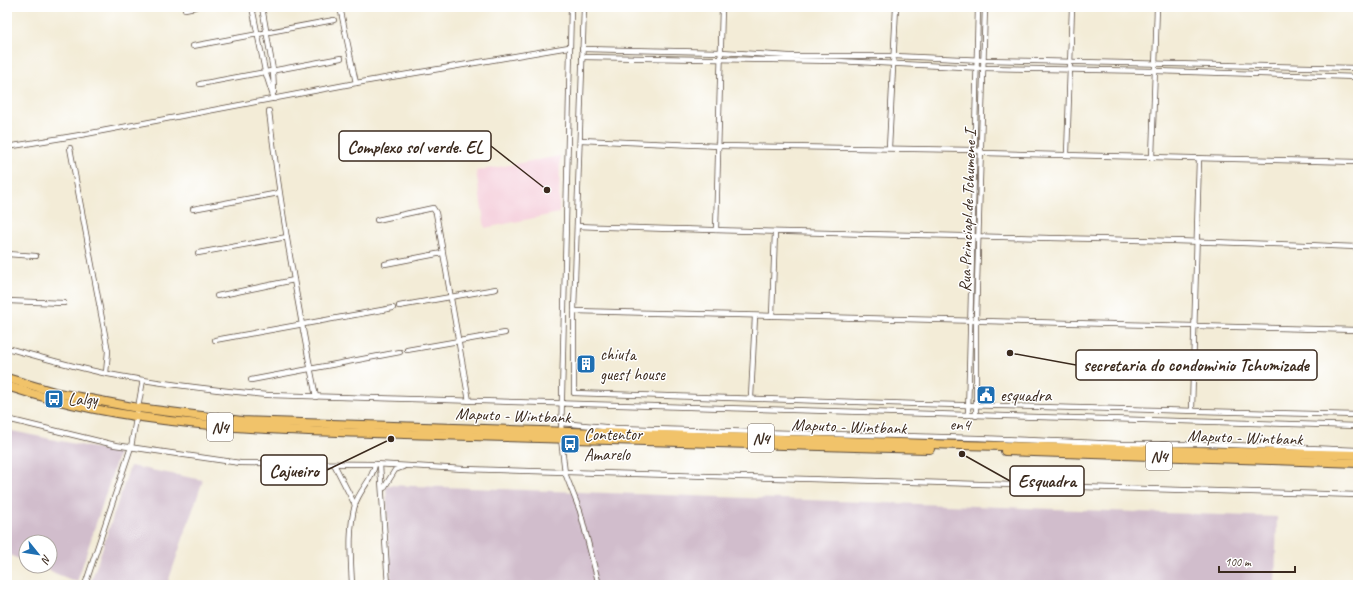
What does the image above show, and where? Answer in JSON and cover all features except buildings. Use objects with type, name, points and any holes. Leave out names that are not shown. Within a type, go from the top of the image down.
[{"type":"highway","name":"Maputo - Wintbank","points":[[7,378],[58,393],[138,411],[242,428],[1358,455]]},
{"type":"highway","name":"Maputo - Wintbank","points":[[7,386],[86,407],[138,411]]},
{"type":"highway","name":"Maputo - Wintbank","points":[[561,435],[1358,463]]},
{"type":"street","points":[[185,9],[195,7]]},
{"type":"street","points":[[252,7],[265,71],[274,99]]},
{"type":"street","points":[[262,7],[273,70],[274,99]]},
{"type":"street","points":[[340,7],[356,83]]},
{"type":"street","points":[[570,7],[561,435],[566,473],[580,510],[599,585]]},
{"type":"street","points":[[584,7],[574,311],[574,393],[976,406],[1358,415]]},
{"type":"street","points":[[716,230],[722,7]]},
{"type":"street","points":[[889,148],[896,7]]},
{"type":"street","name":"Rua Princiapl de Tchumene I","points":[[968,415],[972,236],[976,150],[978,7]]},
{"type":"street","name":"Rua Princiapl de Tchumene I","points":[[976,416],[976,320],[985,7]]},
{"type":"street","points":[[1067,154],[1072,7]]},
{"type":"street","points":[[1152,158],[1157,7]]},
{"type":"street","points":[[193,46],[334,20]]},
{"type":"street","points":[[7,147],[356,83],[569,47]]},
{"type":"street","points":[[582,48],[721,52],[789,56],[894,56],[977,60],[1358,68]]},
{"type":"street","points":[[582,57],[720,59],[977,68],[1358,77]]},
{"type":"street","points":[[200,84],[341,58]]},
{"type":"street","points":[[269,110],[279,193],[316,397]]},
{"type":"street","points":[[580,140],[719,146],[976,150],[981,152],[1152,158],[1358,162]]},
{"type":"street","points":[[70,148],[108,351],[106,374]]},
{"type":"street","points":[[1192,410],[1198,241],[1199,158]]},
{"type":"street","points":[[193,209],[279,193]]},
{"type":"street","points":[[376,220],[433,208],[436,213],[469,401]]},
{"type":"street","points":[[577,226],[775,232],[1198,241],[1358,247]]},
{"type":"street","points":[[772,316],[775,232]]},
{"type":"street","points":[[198,254],[287,237]]},
{"type":"street","points":[[385,264],[442,253]]},
{"type":"street","points":[[7,254],[36,256]]},
{"type":"street","points":[[217,296],[294,280]]},
{"type":"street","points":[[399,306],[496,289]]},
{"type":"street","points":[[7,301],[64,303]]},
{"type":"street","points":[[215,340],[393,308]]},
{"type":"street","points":[[574,311],[1358,330]]},
{"type":"street","points":[[751,398],[755,316]]},
{"type":"street","points":[[407,350],[505,333]]},
{"type":"street","points":[[7,348],[106,374],[143,380],[205,389],[316,397],[1358,426]]},
{"type":"street","points":[[251,380],[400,352]]},
{"type":"street","points":[[85,585],[131,447],[143,380]]},
{"type":"street","points":[[7,420],[131,447],[240,462],[375,464],[566,473],[1358,496]]},
{"type":"street","name":"en4","points":[[561,423],[616,428],[978,438],[1122,444],[1208,444],[1358,450]]},
{"type":"street","points":[[334,464],[355,506]]},
{"type":"street","points":[[352,585],[352,532],[355,506],[358,496],[374,473],[375,464]]},
{"type":"street","points":[[380,465],[383,490],[388,585]]},
{"type":"street","points":[[383,490],[395,470],[407,466]]},
{"type":"shaded area","points":[[560,156],[559,213],[485,228],[476,171]]},
{"type":"shaded area","name":"Lalgy","points":[[7,430],[119,453],[77,582],[57,574],[58,534],[18,534],[18,559],[7,554]]},
{"type":"shaded area","points":[[130,466],[203,480],[167,585],[90,585]]},
{"type":"shaded area","points":[[386,485],[1277,517],[1275,585],[391,585]]},
{"type":"place","name":"Complexo sol verde. EL","points":[[547,190]]},
{"type":"place","name":"secretaria do condominio Tchumizade","points":[[1010,353]]},
{"type":"place","name":"chiuta guest house","points":[[586,364]]},
{"type":"place","name":"esquadra","points":[[986,395]]},
{"type":"place","name":"Lalgy","points":[[54,399]]},
{"type":"place","name":"Cajueiro","points":[[391,439]]},
{"type":"place","name":"Contentor Amarelo","points":[[570,444]]},
{"type":"place","name":"Esquadra","points":[[962,454]]}]
